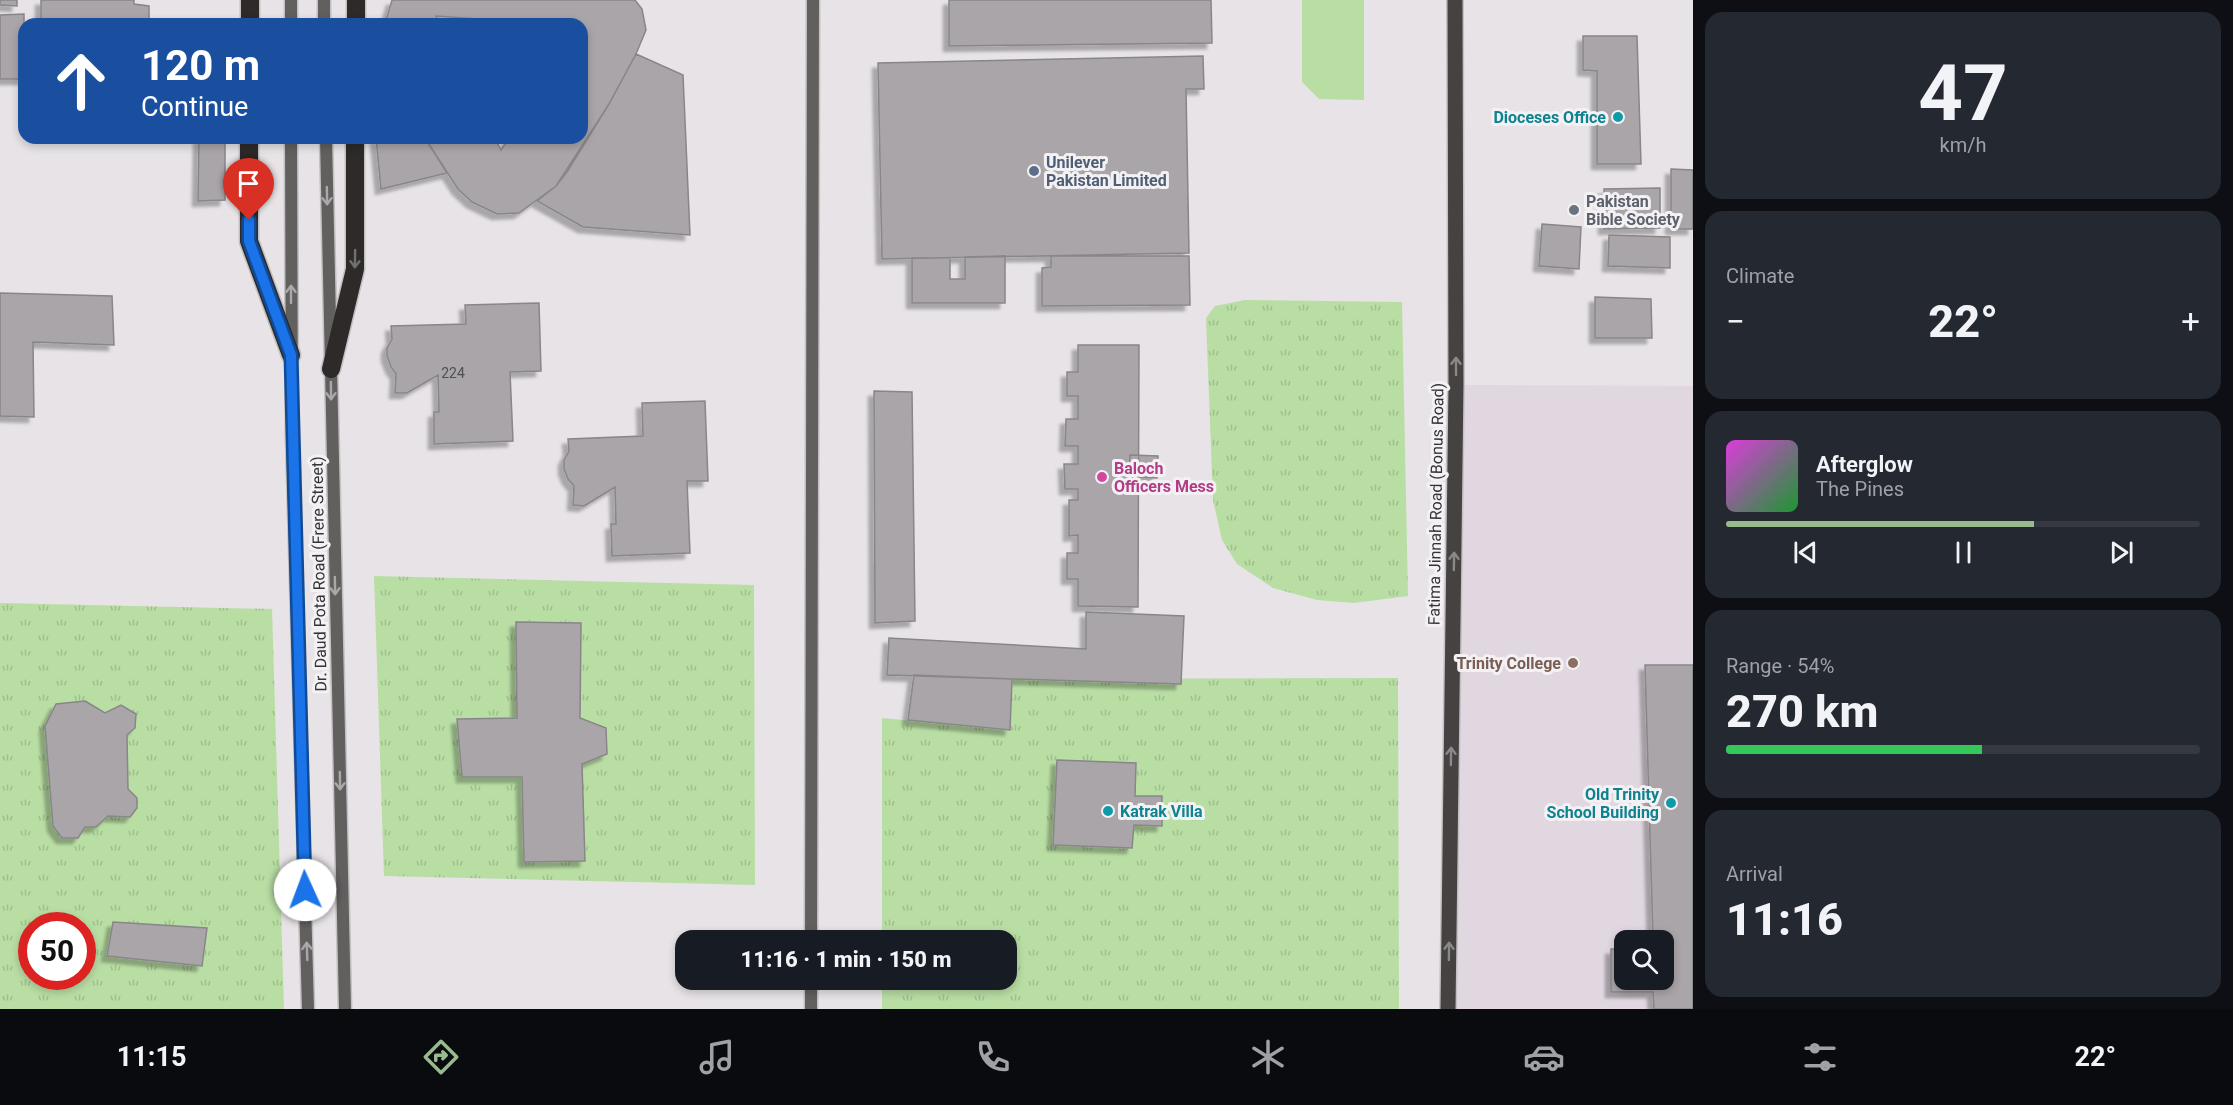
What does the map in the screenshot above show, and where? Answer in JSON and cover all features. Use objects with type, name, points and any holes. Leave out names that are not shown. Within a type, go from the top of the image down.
[{"type":"highway","points":[[250,0],[250,18]]},
{"type":"highway","points":[[356,0],[356,18]]},
{"type":"highway","points":[[249,144],[249,241],[291,355]]},
{"type":"highway","points":[[331,369],[355,269],[356,144]]},
{"type":"main road","points":[[291,0],[291,18]]},
{"type":"main road","points":[[324,0],[324,18]]},
{"type":"main road","points":[[811,930],[813,0]]},
{"type":"main road","name":"Fatima Jinnah Road (Bonus Road)","points":[[1448,1009],[1456,385],[1455,0]]},
{"type":"main road","name":"Dr. Daud Pota Road (Frere Street)","points":[[291,144],[291,355],[308,1009]]},
{"type":"main road","name":"Dr. Daud Pota Road (Frere Street)","points":[[326,144],[345,1009]]},
{"type":"main road","points":[[811,990],[811,1009]]},
{"type":"shaded area","name":"Trinity College","points":[[1456,385],[1693,386],[1693,1009],[1449,1009]]},
{"type":"green space","points":[[1302,0],[1364,0],[1364,100],[1319,99],[1302,82]]},
{"type":"green space","points":[[1245,300],[1402,302],[1408,596],[1354,603],[1317,600],[1273,588],[1237,564],[1222,540],[1213,500],[1206,318],[1215,306]]},
{"type":"green space","points":[[374,576],[754,585],[755,885],[384,876]]},
{"type":"green space","points":[[0,603],[272,609],[284,1009],[0,1009]]},
{"type":"green space","points":[[1398,678],[1399,1009],[882,1009],[882,990],[1017,990],[1017,930],[882,930],[882,718],[1009,730],[1012,679]]},
{"type":"building","points":[[0,0],[17,0],[17,6],[0,5]]},
{"type":"building","points":[[41,0],[134,0],[134,4],[149,6],[149,18],[41,18]]},
{"type":"building","points":[[392,0],[635,0],[642,9],[646,30],[609,104],[588,136],[588,18],[436,16],[437,18],[387,18]]},
{"type":"building","points":[[949,0],[1211,0],[1212,43],[949,46]]},
{"type":"building","points":[[24,14],[24,18],[18,18],[18,79],[0,79],[0,15]]},
{"type":"building","name":"Dioceses Office","points":[[1583,36],[1637,36],[1641,164],[1597,164],[1597,71],[1583,70]]},
{"type":"building","points":[[636,54],[683,75],[690,235],[583,227],[537,201],[556,186],[584,144],[588,144],[588,138]]},
{"type":"building","name":"Unilever Pakistan Limited","points":[[1203,56],[1204,89],[1186,89],[1189,253],[882,259],[878,63]]},
{"type":"building","points":[[199,144],[225,144],[225,200],[198,201]]},
{"type":"building","points":[[377,144],[429,144],[447,173],[381,189]]},
{"type":"building","points":[[429,144],[498,144],[501,150],[505,144],[583,144],[556,186],[519,213],[497,214],[472,202],[458,189]]},
{"type":"building","points":[[1671,169],[1693,170],[1693,229],[1671,229]]},
{"type":"building","points":[[1660,188],[1660,228],[1604,229],[1604,189]]},
{"type":"building","points":[[1542,224],[1581,227],[1579,269],[1539,266]]},
{"type":"building","points":[[1609,235],[1670,237],[1670,268],[1608,266]]},
{"type":"building","points":[[1005,256],[1005,303],[912,303],[912,258],[950,258],[950,279],[965,279],[965,257]]},
{"type":"building","points":[[1051,256],[1189,256],[1190,305],[1042,306],[1042,268],[1051,267]]},
{"type":"building","points":[[0,293],[112,296],[114,345],[33,342],[34,417],[0,416]]},
{"type":"building","points":[[1595,297],[1651,299],[1652,338],[1595,338]]},
{"type":"building","points":[[539,303],[541,371],[510,372],[513,441],[434,444],[434,412],[439,412],[438,375],[407,393],[395,393],[396,374],[387,356],[387,348],[392,339],[391,326],[466,324],[465,305]]},
{"type":"building","name":"Baloch Officers Mess","points":[[1078,345],[1139,345],[1138,607],[1078,606],[1078,579],[1067,579],[1067,553],[1078,553],[1078,535],[1069,536],[1069,500],[1078,500],[1078,489],[1065,489],[1064,464],[1078,464],[1078,446],[1065,446],[1066,419],[1078,419],[1078,396],[1067,396],[1067,372],[1078,372]]},
{"type":"building","points":[[874,391],[912,392],[915,621],[875,623]]},
{"type":"building","points":[[705,401],[708,481],[687,481],[690,553],[612,556],[611,524],[616,524],[615,487],[584,506],[573,505],[574,486],[564,469],[564,460],[569,451],[568,439],[643,436],[642,403]]},
{"type":"building","points":[[1130,455],[1158,456],[1157,478],[1129,477]]},
{"type":"building","points":[[1086,612],[1184,616],[1181,684],[887,675],[889,638],[1086,649]]},
{"type":"building","points":[[516,622],[581,623],[580,718],[606,728],[607,754],[582,764],[585,861],[524,862],[522,777],[462,777],[457,719],[517,718]]},
{"type":"building","name":"Old Trinity School Building","points":[[1645,665],[1693,665],[1693,1009],[1654,1009],[1653,992],[1611,992],[1611,949],[1614,949],[1614,990],[1674,990],[1674,930],[1653,930]]},
{"type":"building","points":[[914,675],[1012,679],[1010,730],[908,720]]},
{"type":"building","points":[[85,701],[105,713],[121,705],[136,714],[135,728],[127,735],[128,789],[137,798],[137,808],[130,817],[108,816],[96,827],[85,827],[78,838],[62,838],[53,826],[45,726],[56,704]]},
{"type":"building","name":"Katrak Villa","points":[[1057,760],[1136,763],[1135,796],[1162,796],[1162,826],[1134,825],[1132,848],[1053,845]]},
{"type":"building","points":[[113,922],[207,928],[202,966],[107,956]]},
{"type":"place","name":"Dioceses Office","points":[[1618,117]]},
{"type":"place","name":"Unilever Pakistan Limited","points":[[1034,171]]},
{"type":"place","name":"Pakistan Bible Society","points":[[1574,210]]},
{"type":"place","name":"Baloch Officers Mess","points":[[1102,477]]},
{"type":"place","name":"Trinity College","points":[[1573,663]]},
{"type":"place","name":"Old Trinity School Building","points":[[1671,803]]},
{"type":"place","name":"Katrak Villa","points":[[1108,811]]},
{"type":"route","points":[[249,220],[249,241],[291,355],[305,890]]}]
